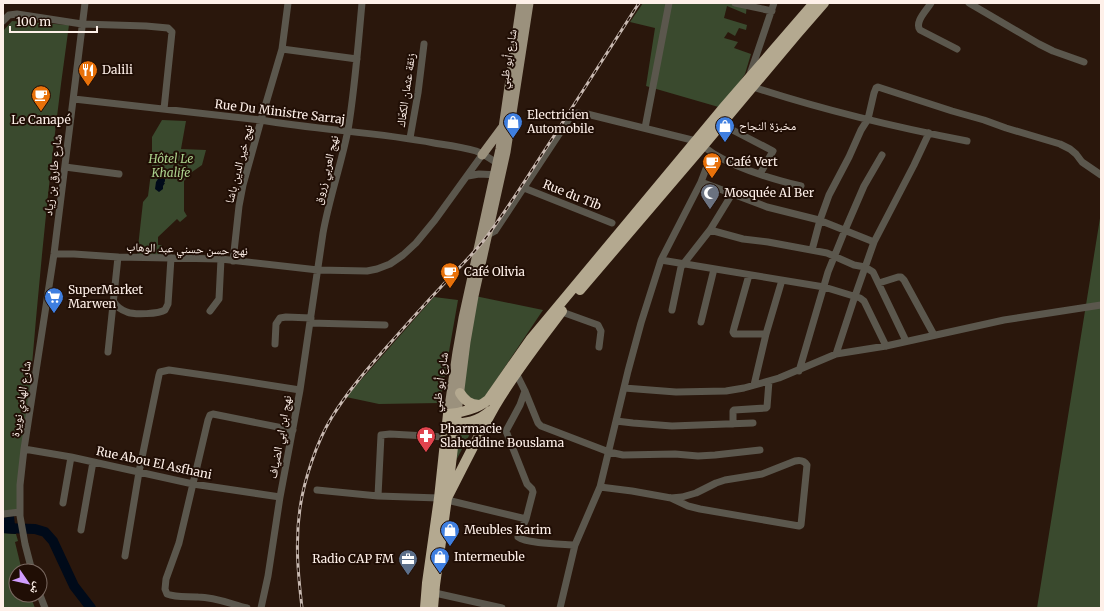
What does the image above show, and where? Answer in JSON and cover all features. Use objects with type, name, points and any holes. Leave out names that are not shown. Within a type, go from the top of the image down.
[{"type":"highway","points":[[444,499],[495,406],[516,373],[562,312],[699,144],[722,124],[793,26],[814,3]]},
{"type":"highway","points":[[452,419],[488,400],[530,340],[750,84],[824,3]]},
{"type":"highway","points":[[460,393],[464,400],[481,405]]},
{"type":"highway","points":[[452,419],[476,421],[482,418],[495,406]]},
{"type":"highway","name":"شارع أبو ظبي","points":[[425,608],[427,583],[444,499],[445,437],[452,419]]},
{"type":"highway","name":"شارع أبو ظبي","points":[[434,608],[452,419]]},
{"type":"main road","name":"شارع أبو ظبي","points":[[499,170],[521,3]]},
{"type":"main road","name":"شارع أبو ظبي","points":[[452,419],[462,325],[512,121],[529,3]]},
{"type":"main road","points":[[482,155],[504,125]]},
{"type":"main road","name":"شارع أبو ظبي","points":[[452,419],[460,393],[466,342],[484,237]]},
{"type":"street","name":"شارع طارق بن زياد","points":[[54,254],[85,3]]},
{"type":"street","name":"نهج خير الدين باشا","points":[[233,261],[239,206],[243,185],[260,120],[282,50],[288,3]]},
{"type":"street","name":"نهج العربي زروق","points":[[318,270],[327,212],[348,131],[354,92],[362,3]]},
{"type":"street","points":[[646,128],[669,3]]},
{"type":"street","points":[[735,3],[772,11]]},
{"type":"street","points":[[774,3],[750,84],[826,109],[966,141]]},
{"type":"street","points":[[931,3],[918,23],[918,28],[957,49]]},
{"type":"street","points":[[969,3],[1039,44],[1053,51],[1084,62]]},
{"type":"street","points":[[3,21],[9,15],[17,14],[82,24],[168,28],[172,32],[164,109]]},
{"type":"street","name":"زنقة عثمان الكعّاك","points":[[410,138],[418,93],[424,44]]},
{"type":"street","points":[[282,50],[357,59]]},
{"type":"street","points":[[812,250],[820,220],[829,195],[861,130],[868,119],[874,93],[878,87],[952,112],[984,120],[1060,144],[1070,149],[1087,166],[1101,175]]},
{"type":"street","name":"Rue Du Ministre Sarraj","points":[[74,99],[410,138],[475,150],[490,158],[499,170]]},
{"type":"street","points":[[484,237],[495,230],[572,114],[575,113],[587,114],[646,128],[699,144],[731,163],[760,174],[801,186]]},
{"type":"street","points":[[722,124],[772,151],[760,174]]},
{"type":"street","points":[[836,354],[874,242],[930,133]]},
{"type":"street","points":[[560,608],[575,545],[600,487],[641,323],[661,260],[714,154]]},
{"type":"street","name":"نهج حسن حسني عبد الوهاب","points":[[54,254],[221,259],[318,270],[367,271],[377,269],[390,264],[404,255],[416,243],[468,176],[482,155]]},
{"type":"street","points":[[799,371],[828,272],[864,186],[882,156]]},
{"type":"street","points":[[65,167],[119,174]]},
{"type":"street","points":[[468,176],[499,170]]},
{"type":"street","points":[[700,182],[768,207],[820,220],[874,242]]},
{"type":"street","name":"Rue du Tib","points":[[524,188],[612,223]]},
{"type":"street","points":[[672,310],[680,269],[710,230],[732,194]]},
{"type":"street","points":[[710,230],[743,238],[827,253],[854,265],[865,267],[873,272],[906,342]]},
{"type":"street","name":"شارع الهادي نويرة","points":[[30,563],[20,514],[20,485],[24,449],[54,254]]},
{"type":"street","points":[[108,352],[118,257]]},
{"type":"street","points":[[114,302],[121,310],[131,313],[162,312],[168,304],[171,258]]},
{"type":"street","points":[[210,311],[219,299],[221,259]]},
{"type":"street","points":[[661,260],[824,287],[855,296],[864,301],[886,346]]},
{"type":"street","points":[[701,322],[714,269]]},
{"type":"street","name":"نهج ابن ابي الضياف","points":[[260,608],[268,576],[280,497],[300,390],[318,270]]},
{"type":"street","points":[[749,275],[733,332],[734,334],[766,334]]},
{"type":"street","points":[[879,283],[901,277],[934,335]]},
{"type":"street","points":[[754,385],[766,334],[782,280]]},
{"type":"street","points":[[624,388],[676,392],[726,391],[769,381],[799,371],[836,354],[906,342],[1004,320],[1101,305]]},
{"type":"street","points":[[562,312],[598,325],[601,331],[599,347]]},
{"type":"street","points":[[275,344],[276,324],[280,318],[286,317],[310,321],[385,324]]},
{"type":"street","points":[[125,556],[139,472],[159,375],[162,371],[169,370],[300,390]]},
{"type":"street","points":[[516,373],[540,426],[609,452],[623,455],[675,454],[698,456],[722,455],[760,450]]},
{"type":"street","points":[[733,424],[734,410],[767,408],[769,381]]},
{"type":"street","points":[[525,391],[520,405],[506,431],[527,484],[533,492],[526,519],[518,537],[520,539],[533,542],[575,545]]},
{"type":"street","points":[[247,608],[210,598],[186,598],[167,594],[165,592],[166,579],[179,543],[210,415],[218,414],[293,430]]},
{"type":"street","points":[[616,421],[672,426],[753,423]]},
{"type":"street","points":[[378,496],[381,435],[390,434],[445,437]]},
{"type":"street","name":"Rue Abou El Asfhani","points":[[24,449],[71,457],[193,484],[280,497]]},
{"type":"street","points":[[64,503],[71,457]]},
{"type":"street","points":[[600,487],[671,498],[688,506],[799,526],[801,524],[807,465],[803,461],[799,460],[762,474],[716,482],[690,495],[671,498]]},
{"type":"street","points":[[81,530],[92,462]]},
{"type":"street","points":[[317,490],[378,496],[444,499],[526,519]]},
{"type":"street","points":[[3,514],[20,514]]},
{"type":"street","points":[[435,593],[502,608]]},
{"type":"green space","points":[[643,3],[747,3],[746,14],[727,6],[724,18],[747,25],[746,30],[739,28],[735,36],[728,32],[724,38],[738,42],[734,48],[751,54],[745,74],[722,108],[646,86],[655,28],[630,22]]},
{"type":"green space","points":[[12,21],[69,25],[53,146],[35,328],[20,511],[3,515],[3,31]]},
{"type":"green space","name":"Hôtel Le Khalife","points":[[162,120],[186,121],[181,149],[206,150],[202,165],[192,172],[184,181],[184,211],[187,216],[180,222],[177,219],[158,237],[158,245],[162,245],[161,255],[137,256],[143,202],[148,196],[152,165],[152,137]]},
{"type":"green space","points":[[1101,212],[1101,608],[1037,608]]},
{"type":"green space","points":[[475,296],[543,310],[478,407],[461,394]]},
{"type":"green space","points":[[434,297],[458,300],[440,403],[379,404],[346,397]]},
{"type":"green space","points":[[471,432],[451,470],[456,433]]},
{"type":"green space","points":[[3,533],[16,534],[18,541],[15,542],[20,563],[8,563],[8,603],[33,603],[35,608],[3,608]]},
{"type":"water","points":[[160,176],[165,176],[165,183],[163,189],[159,192],[155,189],[157,178]]},
{"type":"water","points":[[14,516],[16,534],[3,533],[3,518]]},
{"type":"waterway","points":[[3,528],[35,529],[45,532],[53,541],[74,586],[91,608]]},
{"type":"railway","points":[[302,608],[299,583],[298,521],[302,497],[312,461],[326,427],[353,387],[368,368],[422,307],[477,249],[488,235],[521,187],[639,3]]},
{"type":"place","name":"Dalili","points":[[88,87]]},
{"type":"place","name":"Le Canapé","points":[[41,112]]},
{"type":"place","name":"Electricien Automobile","points":[[513,139]]},
{"type":"place","name":"مخبزة النجاح","points":[[725,143]]},
{"type":"place","name":"Café Vert","points":[[712,179]]},
{"type":"place","name":"Mosquée Al Ber","points":[[710,210]]},
{"type":"place","name":"Café Olivia","points":[[450,289]]},
{"type":"place","name":"SuperMarket Marwen","points":[[54,314]]},
{"type":"place","name":"Pharmacie Slaheddine Bouslama","points":[[426,453]]},
{"type":"place","name":"Meubles Karim","points":[[450,547]]},
{"type":"place","name":"Intermeuble","points":[[440,574]]},
{"type":"place","name":"Radio CAP FM","points":[[408,576]]}]
